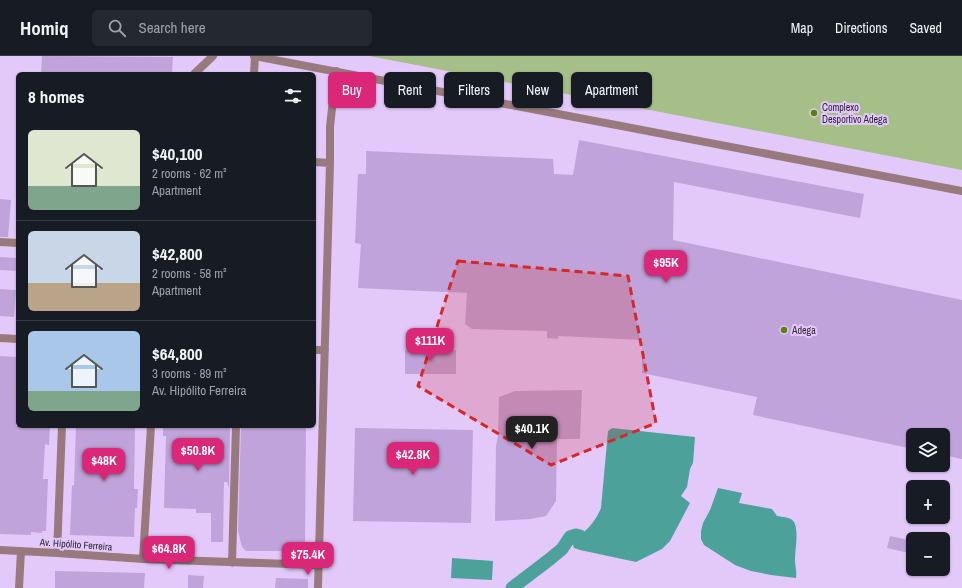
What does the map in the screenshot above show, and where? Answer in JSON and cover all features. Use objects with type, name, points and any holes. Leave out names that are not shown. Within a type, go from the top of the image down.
[{"type":"street","points":[[196,72],[213,56]]},
{"type":"street","points":[[254,72],[255,56],[962,191]]},
{"type":"street","points":[[318,588],[330,127],[336,71]]},
{"type":"street","points":[[316,162],[330,163]]},
{"type":"street","points":[[0,242],[16,243]]},
{"type":"street","points":[[0,338],[16,339]]},
{"type":"street","points":[[316,350],[325,350]]},
{"type":"street","points":[[57,552],[62,428]]},
{"type":"street","points":[[143,559],[151,428]]},
{"type":"street","points":[[232,563],[236,428]]},
{"type":"street","name":"Av. Hipólito Ferreira","points":[[0,550],[57,552],[143,559],[318,565]]},
{"type":"street","points":[[19,588],[21,551]]},
{"type":"highlighted area","points":[[458,261],[628,276],[656,423],[551,465],[418,386]]},
{"type":"shaded area","name":"Complexo Desportivo Adega","points":[[369,56],[962,56],[962,170],[639,108],[652,108],[652,72],[571,72],[571,95],[563,93],[563,72],[512,72],[512,83],[504,82],[504,72],[452,72]]},
{"type":"shaded area","points":[[612,428],[695,437],[693,463],[690,469],[687,487],[681,496],[690,503],[670,541],[662,549],[636,562],[580,550],[574,548],[572,542],[589,527],[601,508],[608,431]]},
{"type":"shaded area","points":[[718,488],[742,493],[739,503],[772,509],[777,516],[793,520],[796,530],[796,578],[751,571],[735,565],[704,545],[701,539],[701,531]]},
{"type":"shaded area","points":[[452,558],[493,561],[492,580],[451,578]]},
{"type":"building","points":[[42,56],[173,57],[172,72],[41,72]]},
{"type":"building","points":[[579,140],[864,194],[860,218],[674,182],[673,240],[962,300],[962,459],[950,456],[950,428],[906,428],[906,448],[753,415],[757,397],[642,373],[642,340],[558,336],[558,339],[547,338],[547,331],[472,329],[465,324],[467,293],[358,288],[361,244],[355,243],[358,174],[366,174],[366,151],[553,159],[554,174],[573,175]]},
{"type":"building","points":[[0,199],[11,200],[8,237],[0,237]]},
{"type":"building","points":[[0,257],[16,258],[16,271],[0,270]]},
{"type":"building","points":[[0,289],[16,290],[14,317],[0,316]]},
{"type":"building","points":[[405,350],[456,350],[456,374],[405,374]]},
{"type":"building","points":[[0,356],[16,357],[16,428],[50,428],[49,445],[45,444],[43,479],[48,479],[46,531],[42,531],[42,533],[31,532],[31,535],[0,534]]},
{"type":"building","points":[[582,390],[580,439],[557,439],[556,501],[546,516],[531,519],[495,521],[496,446],[498,436],[499,397],[515,391]]},
{"type":"building","points":[[76,428],[135,428],[134,489],[138,489],[137,508],[135,508],[134,537],[70,535],[72,485],[74,486]]},
{"type":"building","points":[[163,428],[230,428],[229,488],[227,482],[224,482],[223,542],[211,542],[211,513],[196,513],[196,509],[164,508],[166,436],[163,436]]},
{"type":"building","points":[[241,428],[306,428],[305,546],[301,551],[246,551],[242,547],[238,531]]},
{"type":"building","points":[[355,428],[473,430],[471,523],[353,521]]},
{"type":"building","points":[[890,536],[906,539],[906,552],[887,548]]},
{"type":"building","points":[[55,571],[145,573],[144,588],[55,588]]},
{"type":"building","points":[[188,575],[204,576],[203,588],[188,588]]},
{"type":"building","points":[[276,578],[308,579],[308,588],[275,588]]},
{"type":"waterway","points":[[512,588],[562,549],[570,537],[576,535],[580,536]]},
{"type":"place","name":"Complexo Desportivo Adega","points":[[814,113]]},
{"type":"place","name":"Adega","points":[[784,330]]}]
